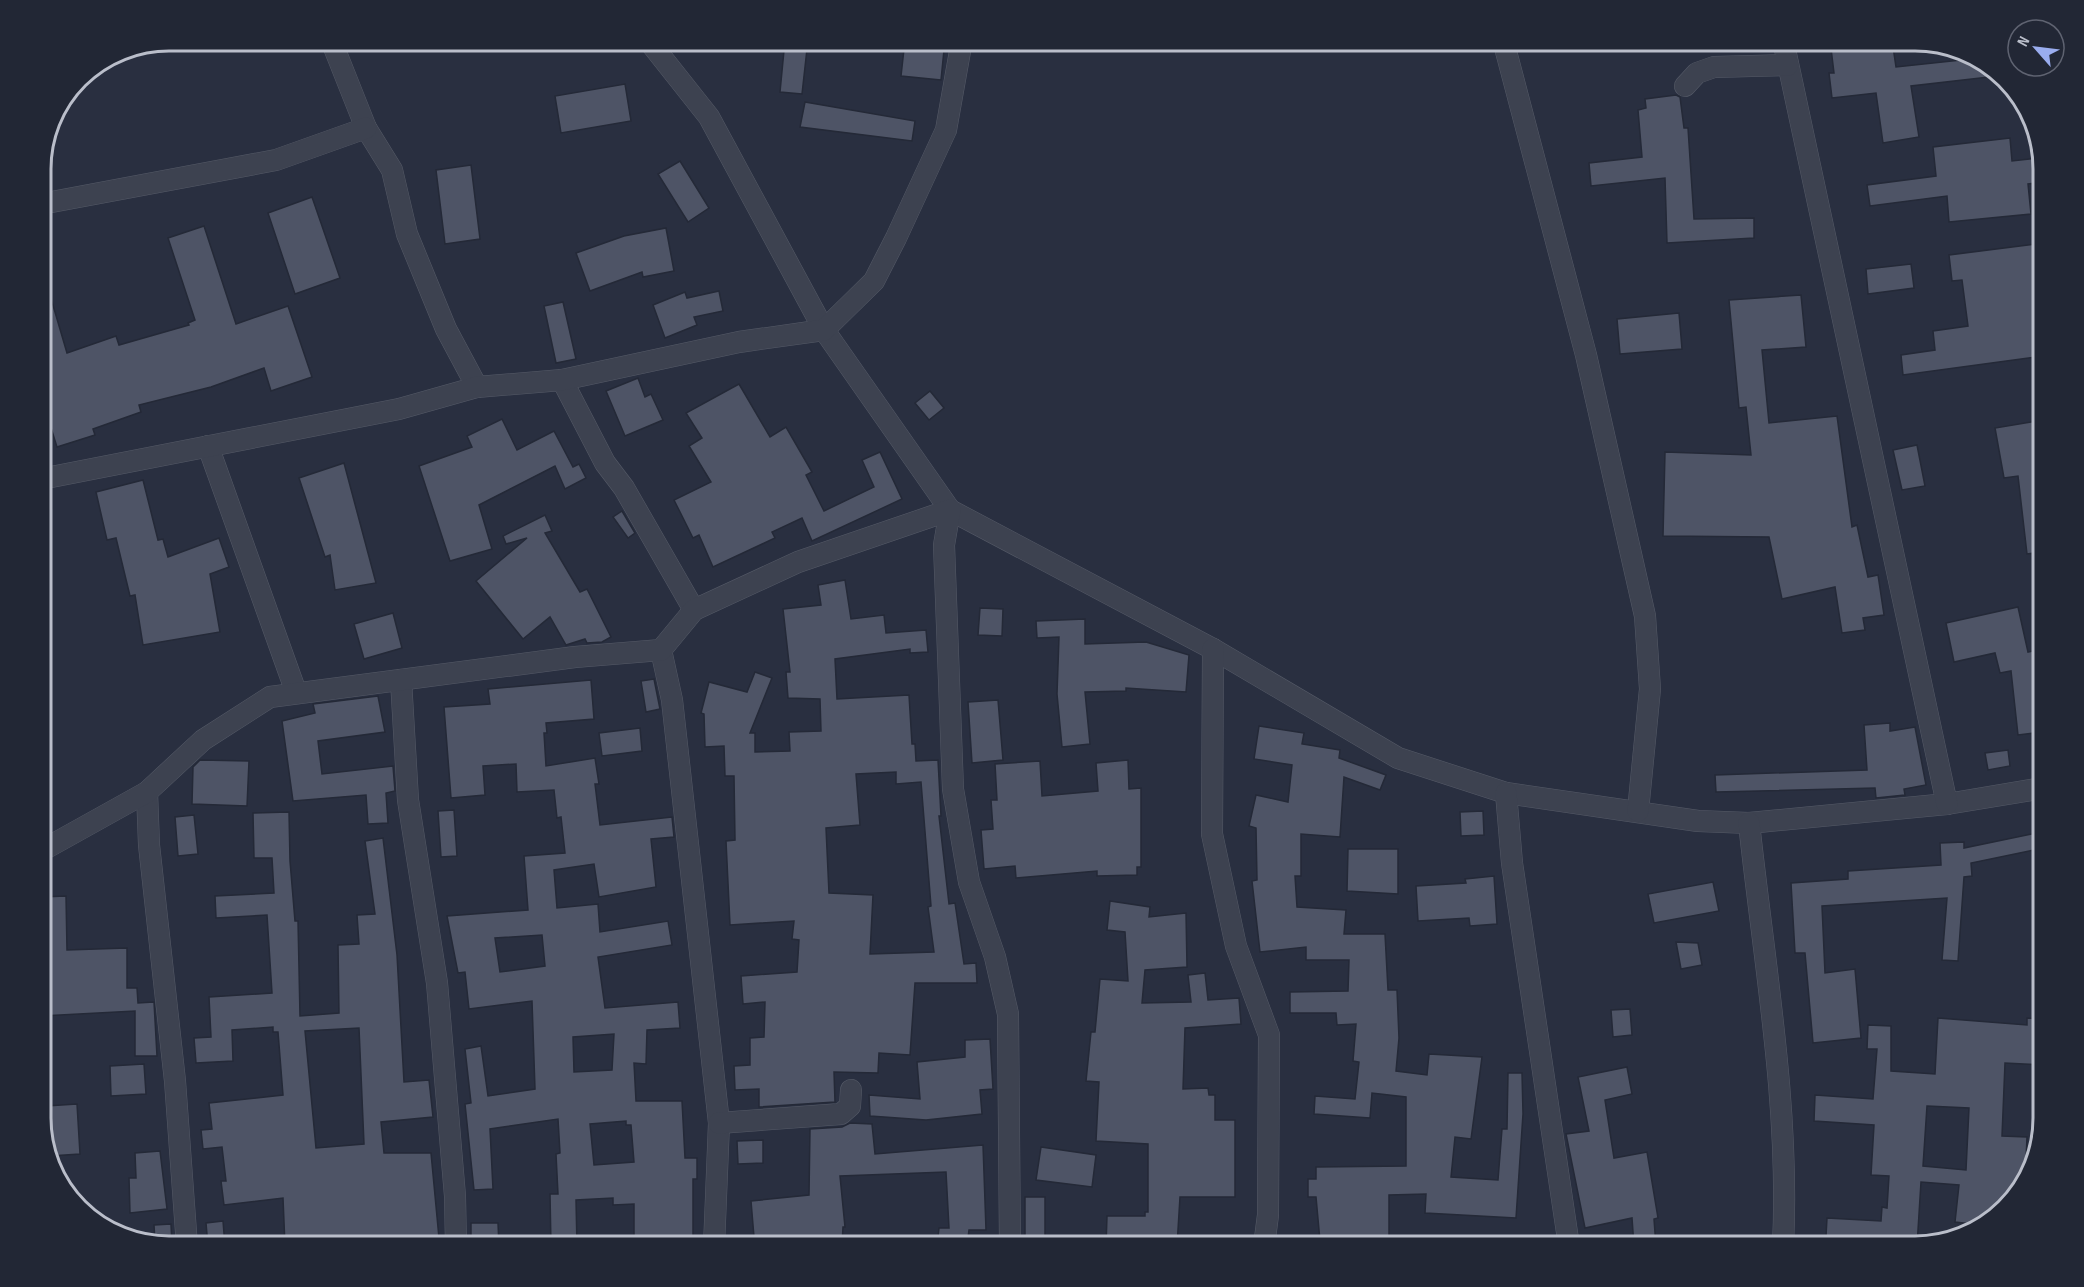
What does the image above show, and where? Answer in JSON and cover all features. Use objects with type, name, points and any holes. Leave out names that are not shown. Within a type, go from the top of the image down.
[{"type":"street","points":[[335,51],[366,128],[392,170],[407,234],[446,329],[477,387]]},
{"type":"street","points":[[657,51],[708,117],[824,330],[950,510],[1213,650],[1398,758],[1506,793],[1698,821],[1749,823],[1947,804],[2033,790]]},
{"type":"street","points":[[51,477],[399,409],[477,387],[562,380],[739,342],[824,330],[874,281],[906,218],[946,130],[960,51]]},
{"type":"street","points":[[1506,51],[1586,355],[1645,616],[1650,689],[1638,811]]},
{"type":"street","points":[[1785,51],[1947,804]]},
{"type":"street","points":[[1685,86],[1697,73],[1714,68],[1788,65]]},
{"type":"street","points":[[51,202],[276,160],[366,128]]},
{"type":"street","points":[[562,380],[605,463],[624,488],[694,610]]},
{"type":"street","points":[[208,446],[296,692]]},
{"type":"street","points":[[51,845],[147,792],[203,740],[270,697],[575,657],[661,650],[694,610],[798,562],[950,510]]},
{"type":"street","points":[[950,510],[944,545],[952,789],[969,882],[995,957],[1008,1014],[1010,1236]]},
{"type":"street","points":[[661,650],[672,700],[719,1123],[714,1236]]},
{"type":"street","points":[[1213,650],[1212,834],[1236,946],[1269,1035],[1268,1215],[1265,1236]]},
{"type":"street","points":[[401,681],[408,800],[437,983],[455,1196],[456,1236]]},
{"type":"street","points":[[147,792],[149,845],[175,1081],[186,1236]]},
{"type":"street","points":[[1506,793],[1512,863],[1568,1236]]},
{"type":"street","points":[[1749,823],[1781,1111],[1786,1192],[1784,1236]]},
{"type":"street","points":[[719,1123],[841,1114],[850,1106],[851,1090]]},
{"type":"building","points":[[784,51],[807,51],[802,94],[780,92]]},
{"type":"building","points":[[904,51],[944,51],[941,80],[901,76]]},
{"type":"building","points":[[1831,51],[1894,51],[1896,67],[1960,60],[1989,77],[1911,86],[1919,137],[1883,143],[1876,93],[1832,98],[1829,73],[1834,73]]},
{"type":"building","points":[[625,84],[631,121],[561,133],[555,96]]},
{"type":"building","points":[[1676,95],[1680,97],[1684,128],[1688,128],[1694,219],[1754,218],[1754,238],[1667,243],[1665,178],[1591,186],[1589,163],[1642,157],[1638,110],[1646,108],[1645,99]]},
{"type":"building","points":[[805,102],[915,121],[912,141],[800,127]]},
{"type":"building","points":[[2010,138],[2012,161],[2033,159],[2033,183],[2028,184],[2031,214],[1949,222],[1947,196],[1870,206],[1867,185],[1936,176],[1933,147]]},
{"type":"building","points":[[680,161],[709,208],[688,222],[658,174]]},
{"type":"building","points":[[471,165],[480,239],[445,244],[436,170]]},
{"type":"building","points":[[312,197],[340,278],[295,294],[268,213]]},
{"type":"building","points":[[204,226],[236,324],[288,306],[312,377],[271,391],[264,368],[211,387],[139,405],[141,412],[93,429],[95,435],[57,447],[51,428],[51,298],[67,353],[116,336],[119,345],[189,325],[188,323],[195,320],[168,238]]},
{"type":"building","points":[[666,228],[674,271],[643,277],[642,272],[590,291],[576,253],[624,236]]},
{"type":"building","points":[[2033,244],[2033,357],[1903,375],[1901,355],[1935,350],[1933,331],[1968,326],[1962,280],[1952,281],[1949,255]]},
{"type":"building","points":[[1911,264],[1914,288],[1868,294],[1866,269]]},
{"type":"building","points":[[719,291],[723,311],[694,317],[697,325],[665,338],[653,305],[685,292],[687,298]]},
{"type":"building","points":[[1801,295],[1806,347],[1762,350],[1769,423],[1837,416],[1852,527],[1857,525],[1868,577],[1878,575],[1884,615],[1863,618],[1865,630],[1842,633],[1835,587],[1782,599],[1769,537],[1663,536],[1665,452],[1751,455],[1746,407],[1739,408],[1729,300]]},
{"type":"building","points":[[563,302],[576,359],[556,363],[544,306]]},
{"type":"building","points":[[1679,313],[1682,349],[1620,354],[1617,319]]},
{"type":"building","points":[[638,378],[645,397],[651,394],[663,420],[625,436],[606,391]]},
{"type":"building","points":[[739,384],[770,437],[786,427],[812,472],[806,475],[824,511],[874,487],[862,460],[880,452],[902,499],[812,541],[802,518],[772,532],[775,538],[713,567],[699,535],[693,538],[674,500],[711,482],[689,446],[702,438],[686,413]]},
{"type":"building","points":[[930,391],[944,408],[929,420],[915,403]]},
{"type":"building","points":[[502,419],[517,450],[554,431],[573,467],[579,464],[586,478],[565,489],[555,466],[479,505],[492,549],[450,561],[419,466],[472,447],[467,436]]},
{"type":"building","points":[[2033,422],[2033,553],[2027,554],[2018,476],[2004,478],[1995,428]]},
{"type":"building","points":[[1917,445],[1925,486],[1902,490],[1893,450]]},
{"type":"building","points":[[344,463],[376,583],[335,590],[330,555],[325,557],[299,478]]},
{"type":"building","points":[[143,480],[158,540],[163,539],[168,557],[219,538],[229,567],[210,574],[220,632],[143,645],[135,595],[130,596],[116,538],[107,540],[96,492]]},
{"type":"building","points":[[622,511],[635,533],[628,538],[613,517]]},
{"type":"building","points":[[545,515],[552,531],[545,533],[580,592],[587,589],[611,637],[602,642],[587,643],[585,639],[566,645],[550,617],[523,639],[476,581],[527,538],[506,544],[503,536]]},
{"type":"building","points":[[845,580],[851,619],[884,615],[886,633],[926,630],[928,652],[910,653],[910,649],[835,659],[837,699],[909,695],[912,744],[915,744],[916,761],[938,760],[941,816],[939,816],[949,904],[955,903],[964,964],[976,963],[977,983],[915,983],[910,1055],[879,1053],[878,1073],[834,1072],[835,1102],[759,1107],[759,1089],[735,1090],[734,1066],[750,1065],[750,1038],[764,1037],[765,1002],[743,1004],[741,976],[797,972],[799,940],[792,939],[794,921],[730,925],[726,841],[735,840],[734,776],[725,776],[724,746],[705,747],[704,714],[701,713],[709,682],[747,692],[755,672],[772,678],[750,733],[755,733],[755,752],[790,751],[789,732],[821,731],[820,699],[788,698],[786,672],[790,672],[783,609],[821,605],[818,585]],"holes":[[[896,772],[896,784],[921,782],[931,906],[928,907],[934,952],[870,954],[873,895],[829,893],[826,828],[860,825],[856,774]]]},
{"type":"building","points":[[2018,607],[2028,652],[2033,651],[2033,733],[2018,735],[2011,671],[2000,673],[1995,653],[1954,662],[1946,623]]},
{"type":"building","points":[[980,608],[1003,609],[1002,636],[978,635]]},
{"type":"building","points":[[393,613],[402,648],[364,659],[354,624]]},
{"type":"building","points":[[1085,619],[1085,644],[1146,642],[1189,655],[1186,692],[1126,688],[1126,691],[1085,692],[1090,744],[1062,747],[1057,694],[1059,637],[1037,638],[1036,621]]},
{"type":"building","points":[[654,679],[660,709],[646,712],[641,681]]},
{"type":"building","points":[[591,680],[594,719],[546,723],[547,733],[544,733],[546,766],[595,758],[599,784],[595,784],[600,825],[672,817],[674,837],[651,839],[656,887],[599,897],[594,864],[554,870],[557,908],[598,904],[600,932],[668,921],[672,945],[598,957],[605,1008],[678,1002],[680,1028],[647,1030],[646,1064],[634,1063],[636,1101],[682,1101],[685,1158],[697,1158],[697,1179],[693,1179],[693,1236],[634,1236],[634,1204],[613,1205],[613,1198],[576,1200],[577,1236],[551,1236],[550,1194],[558,1194],[556,1154],[560,1153],[558,1119],[490,1129],[493,1189],[474,1190],[465,1104],[471,1103],[465,1049],[481,1046],[488,1096],[535,1089],[532,1001],[469,1009],[465,972],[458,973],[447,916],[528,910],[524,856],[565,853],[561,817],[557,818],[554,790],[517,792],[516,764],[483,766],[485,795],[451,798],[444,707],[490,704],[488,689]],"holes":[[[542,935],[545,966],[500,972],[495,938]],[[614,1034],[612,1070],[574,1072],[573,1037]],[[626,1121],[626,1125],[631,1125],[634,1162],[594,1165],[590,1124]]]},
{"type":"building","points":[[378,696],[385,732],[318,741],[322,774],[393,766],[395,791],[386,793],[388,823],[368,824],[366,795],[293,801],[282,721],[315,713],[313,704]]},
{"type":"building","points":[[998,700],[1003,760],[972,763],[968,702]]},
{"type":"building","points":[[1890,723],[1890,731],[1915,727],[1926,785],[1904,789],[1905,795],[1876,798],[1875,788],[1716,792],[1715,775],[1867,770],[1864,725]]},
{"type":"building","points":[[1259,726],[1304,733],[1302,744],[1340,750],[1339,758],[1386,775],[1380,790],[1344,777],[1340,837],[1301,834],[1301,876],[1295,876],[1297,907],[1346,910],[1344,934],[1385,934],[1388,990],[1397,990],[1399,1038],[1396,1071],[1427,1075],[1429,1054],[1482,1057],[1471,1139],[1455,1137],[1451,1177],[1498,1180],[1502,1129],[1507,1129],[1508,1073],[1522,1073],[1523,1114],[1516,1218],[1425,1213],[1426,1194],[1389,1195],[1389,1236],[1320,1236],[1316,1197],[1308,1197],[1308,1179],[1316,1179],[1316,1167],[1406,1166],[1406,1097],[1372,1093],[1370,1118],[1314,1114],[1315,1096],[1355,1099],[1359,1062],[1353,1061],[1356,1024],[1337,1025],[1336,1013],[1290,1013],[1290,992],[1348,991],[1349,960],[1306,960],[1306,947],[1260,952],[1252,881],[1257,880],[1256,828],[1249,826],[1256,795],[1288,802],[1292,765],[1254,759]]},
{"type":"building","points":[[640,728],[642,751],[602,756],[599,733]]},
{"type":"building","points":[[2008,750],[2010,766],[1988,770],[1985,753]]},
{"type":"building","points":[[200,760],[249,761],[247,806],[192,804],[193,767]]},
{"type":"building","points":[[1128,760],[1129,789],[1141,788],[1141,867],[1137,867],[1137,875],[1097,876],[1097,871],[1016,878],[1015,866],[984,869],[981,830],[993,829],[991,800],[997,800],[995,764],[1040,761],[1042,796],[1098,791],[1096,763]]},
{"type":"building","points":[[454,810],[457,856],[441,857],[438,811]]},
{"type":"building","points":[[1483,811],[1484,835],[1461,836],[1460,812]]},
{"type":"building","points":[[289,812],[290,861],[295,921],[298,921],[300,1016],[339,1013],[338,945],[359,944],[357,915],[375,914],[365,841],[383,838],[397,955],[404,1082],[429,1080],[433,1117],[381,1122],[384,1153],[431,1153],[439,1236],[285,1236],[283,1198],[224,1205],[221,1181],[226,1181],[222,1147],[203,1149],[201,1130],[212,1129],[209,1103],[283,1095],[278,1032],[273,1032],[273,1027],[232,1030],[233,1061],[196,1063],[194,1038],[211,1037],[209,997],[272,993],[267,915],[216,918],[215,896],[274,893],[272,858],[254,858],[253,813]],"holes":[[[359,1028],[364,1144],[316,1148],[305,1031]]]},
{"type":"building","points":[[194,815],[198,854],[178,856],[175,817]]},
{"type":"building","points":[[2033,834],[2033,850],[1971,863],[1972,876],[1964,877],[1958,961],[1942,960],[1947,898],[1822,906],[1825,973],[1855,969],[1861,1038],[1813,1043],[1805,953],[1795,953],[1791,883],[1848,879],[1848,871],[1941,865],[1940,843],[1964,842],[1964,848]]},
{"type":"building","points":[[1348,849],[1398,849],[1398,894],[1347,891]]},
{"type":"building","points":[[1494,876],[1497,924],[1470,926],[1469,918],[1418,921],[1416,886],[1466,883],[1465,879]]},
{"type":"building","points":[[1713,882],[1719,911],[1654,923],[1648,894]]},
{"type":"building","points":[[66,896],[67,950],[127,948],[127,988],[137,988],[138,1003],[154,1002],[157,1056],[135,1056],[135,1011],[51,1015],[51,897]]},
{"type":"building","points":[[1110,901],[1150,907],[1149,917],[1186,913],[1187,967],[1145,970],[1142,1003],[1191,1002],[1188,975],[1205,973],[1208,1000],[1239,998],[1241,1024],[1185,1028],[1183,1089],[1208,1088],[1209,1095],[1215,1095],[1215,1120],[1235,1120],[1235,1197],[1180,1197],[1178,1236],[1106,1236],[1107,1216],[1145,1216],[1145,1212],[1148,1212],[1148,1144],[1096,1141],[1099,1082],[1086,1081],[1091,1032],[1095,1032],[1100,979],[1128,981],[1125,932],[1107,930]]},
{"type":"building","points":[[1676,942],[1698,943],[1702,965],[1681,969]]},
{"type":"building","points":[[1630,1009],[1632,1035],[1613,1037],[1611,1010]]},
{"type":"building","points":[[1938,1018],[2027,1025],[2027,1018],[2033,1018],[2033,1064],[2005,1063],[2002,1136],[2027,1137],[2024,1163],[2009,1190],[1987,1212],[1967,1224],[1955,1222],[1959,1185],[1921,1182],[1918,1236],[1826,1236],[1827,1218],[1881,1221],[1882,1207],[1887,1208],[1889,1176],[1871,1175],[1874,1125],[1814,1121],[1815,1095],[1873,1099],[1877,1049],[1867,1049],[1868,1025],[1891,1026],[1891,1071],[1935,1074]],"holes":[[[1927,1106],[1969,1108],[1966,1170],[1923,1166]]]},
{"type":"building","points":[[990,1039],[993,1089],[980,1090],[982,1114],[926,1120],[870,1116],[869,1095],[920,1099],[917,1062],[965,1057],[965,1040]]},
{"type":"building","points":[[144,1064],[146,1094],[111,1096],[110,1066]]},
{"type":"building","points":[[1627,1067],[1632,1094],[1605,1100],[1614,1158],[1647,1152],[1658,1218],[1654,1219],[1655,1236],[1633,1236],[1632,1218],[1585,1228],[1566,1134],[1589,1131],[1578,1077]]},
{"type":"building","points":[[77,1104],[80,1154],[57,1156],[51,1125],[51,1106]]},
{"type":"building","points":[[850,1123],[872,1124],[875,1154],[983,1145],[986,1230],[969,1230],[968,1236],[938,1236],[939,1228],[949,1228],[946,1172],[840,1176],[845,1227],[843,1227],[843,1236],[754,1236],[751,1201],[809,1195],[810,1129],[842,1127]]},
{"type":"building","points":[[763,1140],[763,1163],[738,1164],[737,1141]]},
{"type":"building","points":[[1041,1147],[1096,1155],[1092,1187],[1036,1180]]},
{"type":"building","points":[[160,1151],[167,1209],[130,1213],[129,1178],[136,1178],[135,1153]]},
{"type":"building","points":[[1025,1197],[1045,1197],[1045,1236],[1025,1236]]},
{"type":"building","points":[[223,1221],[224,1236],[207,1236],[206,1223]]},
{"type":"building","points":[[471,1223],[498,1223],[499,1236],[471,1236]]},
{"type":"building","points":[[171,1224],[172,1236],[155,1235],[154,1225]]}]
